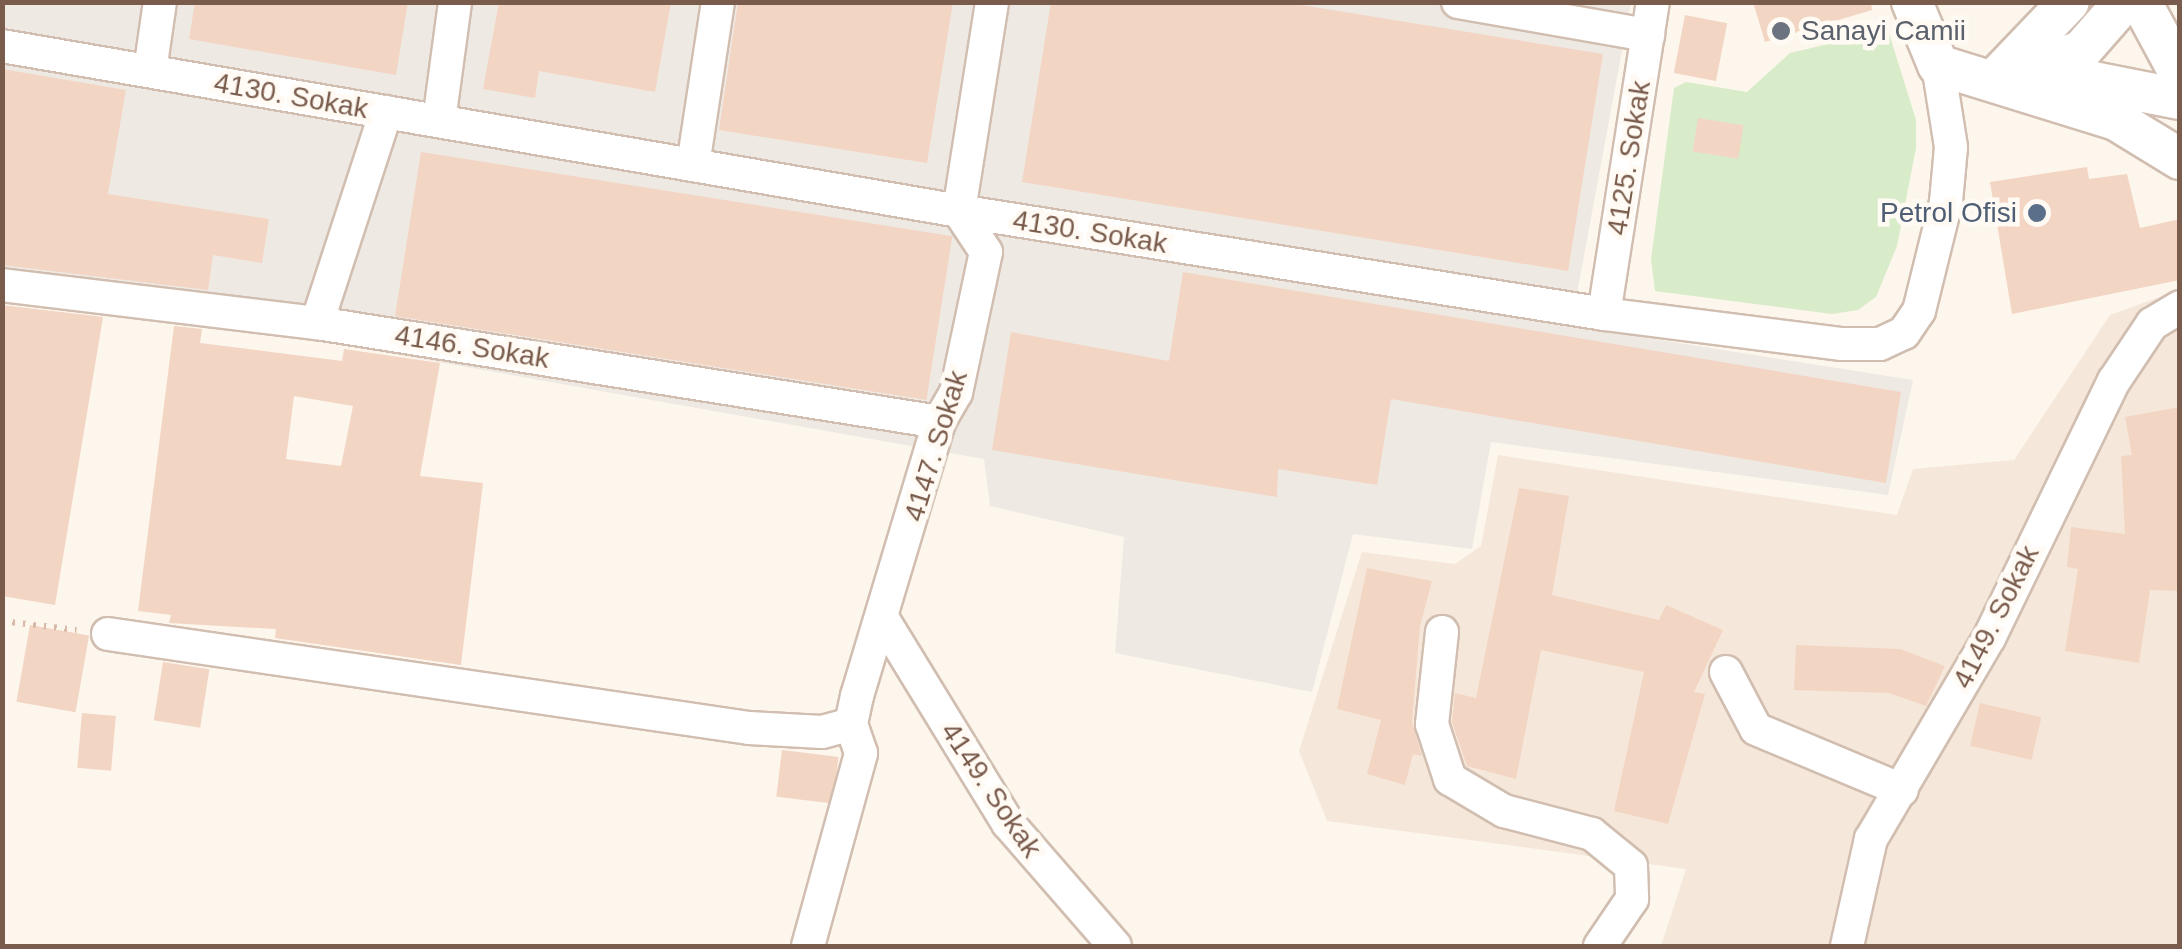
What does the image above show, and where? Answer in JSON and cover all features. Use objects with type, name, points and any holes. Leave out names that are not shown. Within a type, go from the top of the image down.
[{"type":"street","points":[[150,71],[160,2]]},
{"type":"street","points":[[439,121],[455,2]]},
{"type":"street","points":[[693,165],[718,2]]},
{"type":"street","points":[[959,211],[992,2]]},
{"type":"street","points":[[1458,2],[1651,19]]},
{"type":"street","points":[[1912,2],[1938,65],[2116,120],[2180,159]]},
{"type":"street","points":[[1994,81],[2069,2]]},
{"type":"street","points":[[1994,81],[2081,51],[2124,2]]},
{"type":"street","points":[[2140,2],[2180,74]]},
{"type":"street","name":"4125. Sokak","points":[[1604,314],[1651,19]]},
{"type":"street","name":"4130. Sokak","points":[[2,46],[959,211],[1604,314],[1842,344],[1880,344],[1904,333],[1931,274],[1946,202],[1951,147],[1938,65]]},
{"type":"street","points":[[1994,81],[2093,82],[2180,99]]},
{"type":"street","points":[[316,323],[386,112]]},
{"type":"street","name":"4147. Sokak","points":[[808,946],[860,754],[852,724],[939,422],[956,393],[986,252],[959,211]]},
{"type":"street","name":"4146. Sokak","points":[[2,285],[316,323],[939,422]]},
{"type":"street","name":"4149. Sokak","points":[[1847,946],[1864,856],[1989,638],[2114,381],[2152,324],[2180,307]]},
{"type":"street","name":"4149. Sokak","points":[[884,621],[1008,823],[1115,946]]},
{"type":"street","points":[[1442,632],[1432,724],[1450,779],[1504,811],[1592,834],[1631,866],[1632,899],[1600,946]]},
{"type":"street","points":[[108,634],[748,728],[822,732],[852,724]]},
{"type":"street","points":[[1726,672],[1756,728],[1902,790]]},
{"type":"path","points":[[2,622],[108,634]]},
{"type":"shaded area","points":[[1631,2],[1571,326],[1913,380],[1888,495],[1491,442],[1472,549],[1353,534],[1312,692],[1115,653],[1124,537],[990,506],[984,459],[308,339],[3,303],[3,3]]},
{"type":"shaded area","points":[[2179,290],[2179,946],[1661,946],[1686,869],[1327,821],[1299,751],[1362,552],[1455,564],[1481,546],[1498,455],[1897,515],[1913,469],[2014,460],[2110,315]]},
{"type":"green space","points":[[1888,30],[1916,120],[1916,148],[1897,246],[1876,297],[1858,310],[1832,314],[1655,291],[1651,259],[1674,88],[1686,82],[1747,92],[1790,53]]},
{"type":"building","points":[[195,2],[408,2],[396,75],[189,39]]},
{"type":"building","points":[[499,2],[671,2],[655,92],[539,71],[535,98],[483,89]]},
{"type":"building","points":[[738,2],[953,2],[927,163],[719,130]]},
{"type":"building","points":[[1051,2],[1283,2],[1603,54],[1568,271],[1022,182]]},
{"type":"building","name":"Sanayi Camii","points":[[1753,2],[1871,2],[1872,10],[1765,42]]},
{"type":"building","points":[[1685,15],[1727,23],[1716,81],[1674,73]]},
{"type":"building","points":[[2,69],[126,90],[108,194],[269,219],[262,263],[213,255],[208,290],[2,265]]},
{"type":"building","points":[[1698,118],[1743,125],[1738,159],[1693,152]]},
{"type":"building","points":[[421,152],[952,236],[926,400],[395,316]]},
{"type":"building","points":[[2087,167],[2089,179],[2127,174],[2140,228],[2180,219],[2180,280],[2012,314],[1990,182]]},
{"type":"building","points":[[1183,272],[1901,392],[1886,483],[1391,399],[1377,485],[1278,469],[1277,497],[992,450],[1011,332],[1169,361]]},
{"type":"building","points":[[2,305],[103,317],[55,605],[2,596]]},
{"type":"building","points":[[174,326],[202,329],[200,343],[342,361],[344,349],[440,363],[420,476],[483,483],[461,665],[275,638],[276,629],[169,623],[171,615],[138,611]],"holes":[[[294,396],[353,406],[341,466],[286,459]]]},
{"type":"building","points":[[2180,407],[2180,591],[2150,590],[2139,663],[2065,651],[2078,569],[2067,567],[2071,527],[2125,534],[2121,456],[2132,455],[2125,417]]},
{"type":"building","points":[[1519,488],[1569,496],[1552,595],[1659,620],[1666,605],[1723,630],[1694,692],[1705,694],[1668,824],[1614,811],[1644,672],[1541,650],[1516,779],[1467,766],[1452,722],[1455,693],[1476,698]]},
{"type":"building","points":[[1367,568],[1432,581],[1420,626],[1412,722],[1422,756],[1413,754],[1405,785],[1367,774],[1381,720],[1337,709]]},
{"type":"building","points":[[30,625],[89,635],[76,712],[16,702]]},
{"type":"building","points":[[1796,645],[1900,649],[1945,666],[1926,706],[1889,693],[1794,690]]},
{"type":"building","points":[[163,662],[209,669],[200,728],[154,720]]},
{"type":"building","points":[[1980,703],[2041,717],[2031,760],[1970,746]]},
{"type":"building","points":[[82,713],[116,716],[111,771],[77,768]]},
{"type":"building","points":[[782,750],[839,757],[833,804],[776,797]]},
{"type":"place","name":"Sanayi Camii","points":[[1781,31]]},
{"type":"place","name":"Petrol Ofisi","points":[[2037,213]]}]
